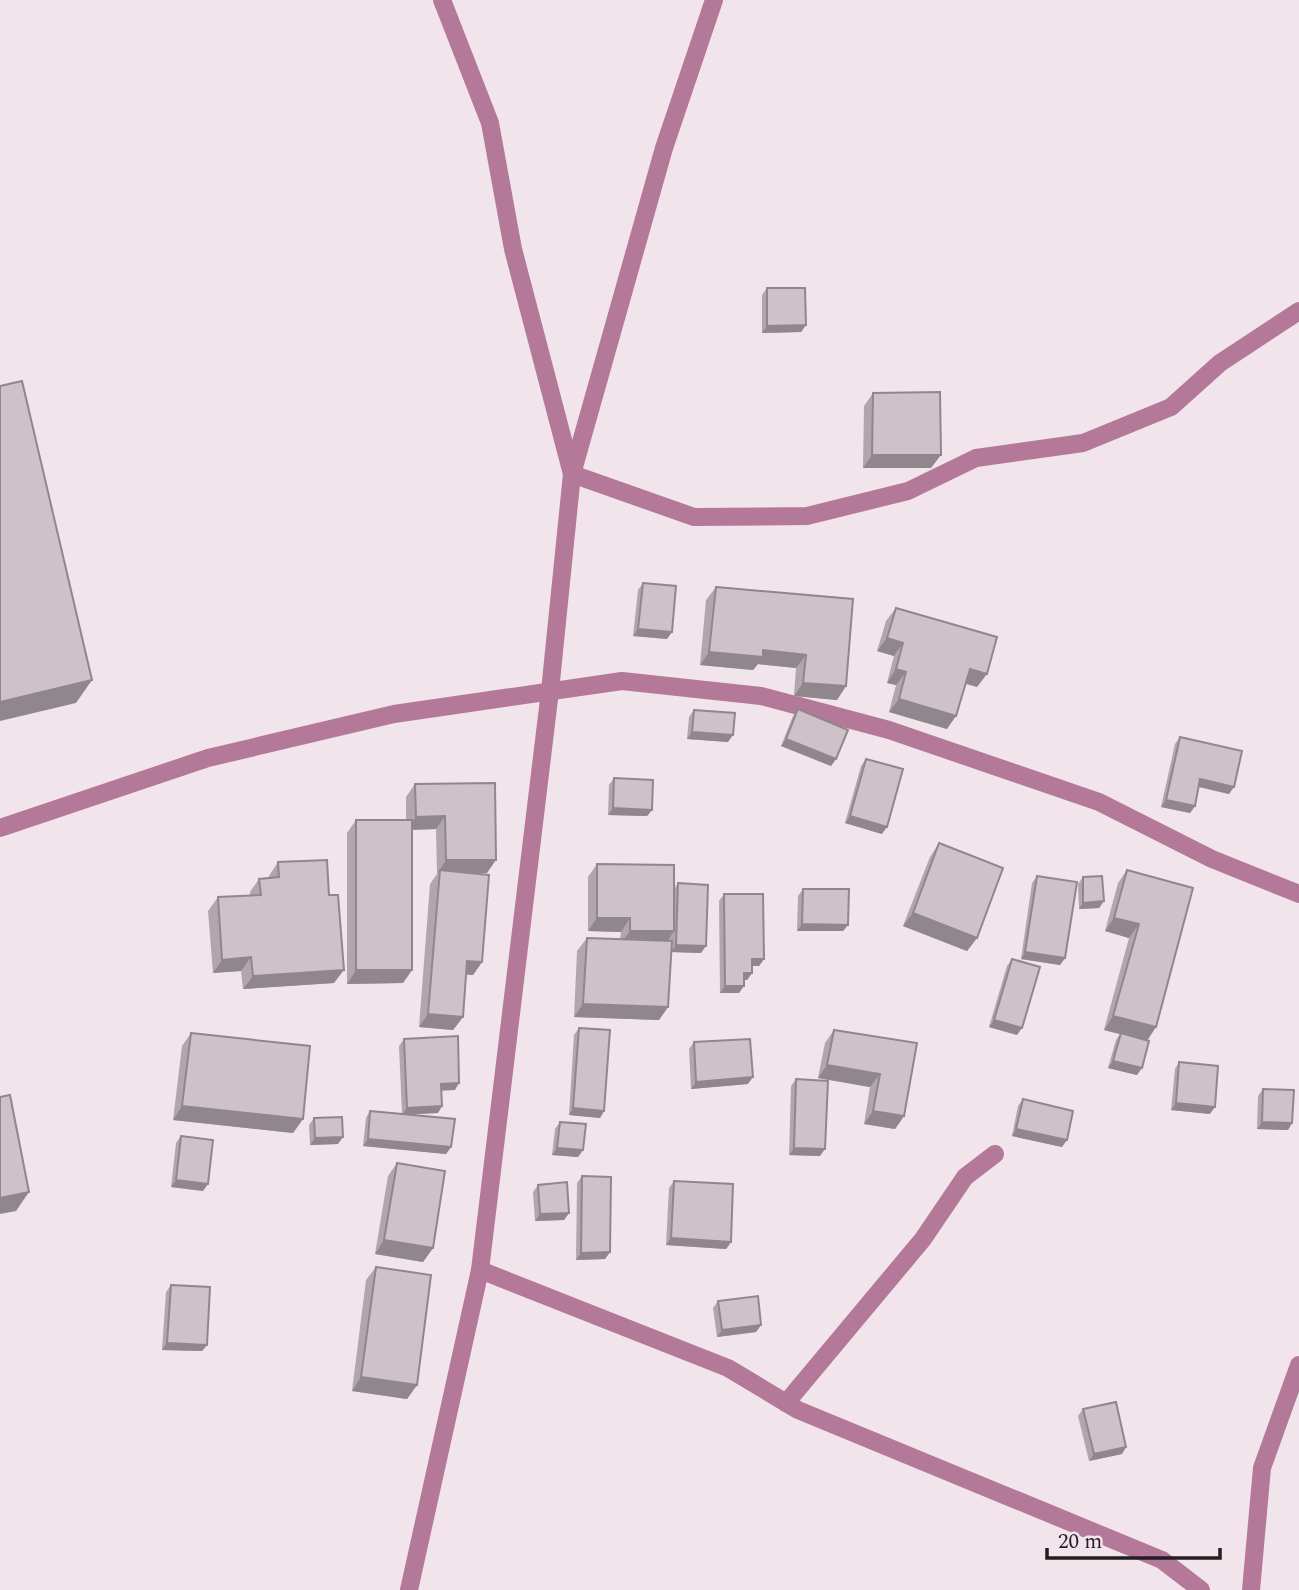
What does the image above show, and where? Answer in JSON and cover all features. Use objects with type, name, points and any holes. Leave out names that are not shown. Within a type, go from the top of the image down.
[{"type":"street","points":[[442,0],[490,123],[513,249],[572,474]]},
{"type":"street","points":[[410,1590],[480,1270],[550,691],[572,474],[664,148],[714,0]]},
{"type":"street","points":[[572,474],[694,517],[807,516],[908,491],[976,458],[1083,443],[1171,407],[1220,363],[1299,311]]},
{"type":"street","points":[[0,828],[208,758],[394,714],[622,681],[761,696],[889,730],[1099,802],[1212,859],[1299,894]]},
{"type":"street","points":[[786,1403],[923,1240],[965,1177],[995,1154]]},
{"type":"street","points":[[480,1270],[728,1368],[786,1403],[1162,1560],[1201,1590]]},
{"type":"street","points":[[1251,1590],[1262,1468],[1299,1365]]},
{"type":"building","points":[[767,288],[805,288],[806,325],[767,326]]},
{"type":"building","points":[[22,381],[92,680],[0,702],[0,386]]},
{"type":"building","points":[[940,392],[941,455],[872,455],[873,393]]},
{"type":"building","points":[[643,583],[676,586],[672,632],[638,629]]},
{"type":"building","points":[[716,587],[853,599],[846,686],[803,683],[806,655],[763,650],[763,657],[709,652]]},
{"type":"building","points":[[896,608],[997,637],[987,674],[970,669],[956,716],[899,699],[906,672],[896,669],[903,643],[887,638]]},
{"type":"building","points":[[798,709],[848,730],[836,759],[786,739]]},
{"type":"building","points":[[694,710],[735,713],[733,735],[692,732]]},
{"type":"building","points":[[1180,737],[1242,751],[1234,787],[1200,779],[1195,806],[1166,800]]},
{"type":"building","points":[[866,759],[903,769],[887,827],[850,816]]},
{"type":"building","points":[[614,778],[653,780],[652,810],[613,808]]},
{"type":"building","points":[[495,783],[496,860],[446,860],[445,816],[416,817],[415,784]]},
{"type":"building","points":[[356,820],[412,820],[412,970],[356,970]]},
{"type":"building","points":[[939,843],[1003,868],[977,938],[913,913]]},
{"type":"building","points":[[327,860],[329,895],[338,895],[344,970],[253,976],[251,957],[222,960],[218,897],[261,895],[259,879],[279,877],[278,862]]},
{"type":"building","points":[[597,864],[674,865],[674,931],[630,931],[630,918],[597,918]]},
{"type":"building","points":[[440,870],[489,875],[482,962],[467,961],[463,1017],[428,1014]]},
{"type":"building","points":[[1127,870],[1193,888],[1156,1027],[1113,1016],[1139,924],[1114,918]]},
{"type":"building","points":[[1037,876],[1077,882],[1065,958],[1025,952]]},
{"type":"building","points":[[1102,876],[1104,901],[1083,903],[1083,877]]},
{"type":"building","points":[[678,883],[708,885],[706,946],[676,945]]},
{"type":"building","points":[[803,889],[849,889],[848,925],[802,924]]},
{"type":"building","points":[[724,894],[763,894],[764,959],[752,959],[752,973],[744,973],[744,986],[725,986]]},
{"type":"building","points":[[587,938],[672,941],[668,1007],[583,1004]]},
{"type":"building","points":[[1012,959],[1040,967],[1022,1028],[994,1020]]},
{"type":"building","points":[[579,1028],[610,1030],[604,1111],[573,1108]]},
{"type":"building","points":[[834,1030],[917,1043],[904,1116],[873,1111],[880,1074],[827,1065]]},
{"type":"building","points":[[191,1033],[310,1046],[303,1119],[182,1106]]},
{"type":"building","points":[[1121,1033],[1149,1041],[1142,1068],[1113,1061]]},
{"type":"building","points":[[458,1036],[459,1083],[441,1084],[442,1106],[407,1108],[404,1039]]},
{"type":"building","points":[[750,1039],[753,1077],[696,1082],[694,1042]]},
{"type":"building","points":[[1179,1062],[1218,1066],[1215,1107],[1176,1103]]},
{"type":"building","points":[[796,1079],[828,1081],[825,1149],[794,1148]]},
{"type":"building","points":[[1263,1089],[1294,1090],[1292,1123],[1262,1122]]},
{"type":"building","points":[[10,1095],[29,1192],[0,1198],[0,1097]]},
{"type":"building","points":[[1023,1099],[1073,1111],[1067,1140],[1016,1129]]},
{"type":"building","points":[[370,1111],[455,1119],[451,1147],[368,1139]]},
{"type":"building","points":[[342,1117],[343,1137],[315,1138],[314,1118]]},
{"type":"building","points":[[560,1122],[586,1124],[583,1150],[557,1148]]},
{"type":"building","points":[[181,1136],[213,1140],[208,1184],[176,1180]]},
{"type":"building","points":[[397,1163],[445,1171],[433,1248],[384,1240]]},
{"type":"building","points":[[582,1176],[611,1177],[610,1252],[581,1253]]},
{"type":"building","points":[[674,1181],[733,1184],[731,1242],[671,1238]]},
{"type":"building","points":[[567,1182],[569,1213],[540,1214],[538,1185]]},
{"type":"building","points":[[376,1267],[431,1275],[417,1385],[361,1377]]},
{"type":"building","points":[[171,1285],[210,1287],[207,1345],[167,1343]]},
{"type":"building","points":[[758,1296],[761,1325],[722,1330],[718,1301]]},
{"type":"building","points":[[1116,1402],[1126,1447],[1094,1454],[1083,1409]]}]
